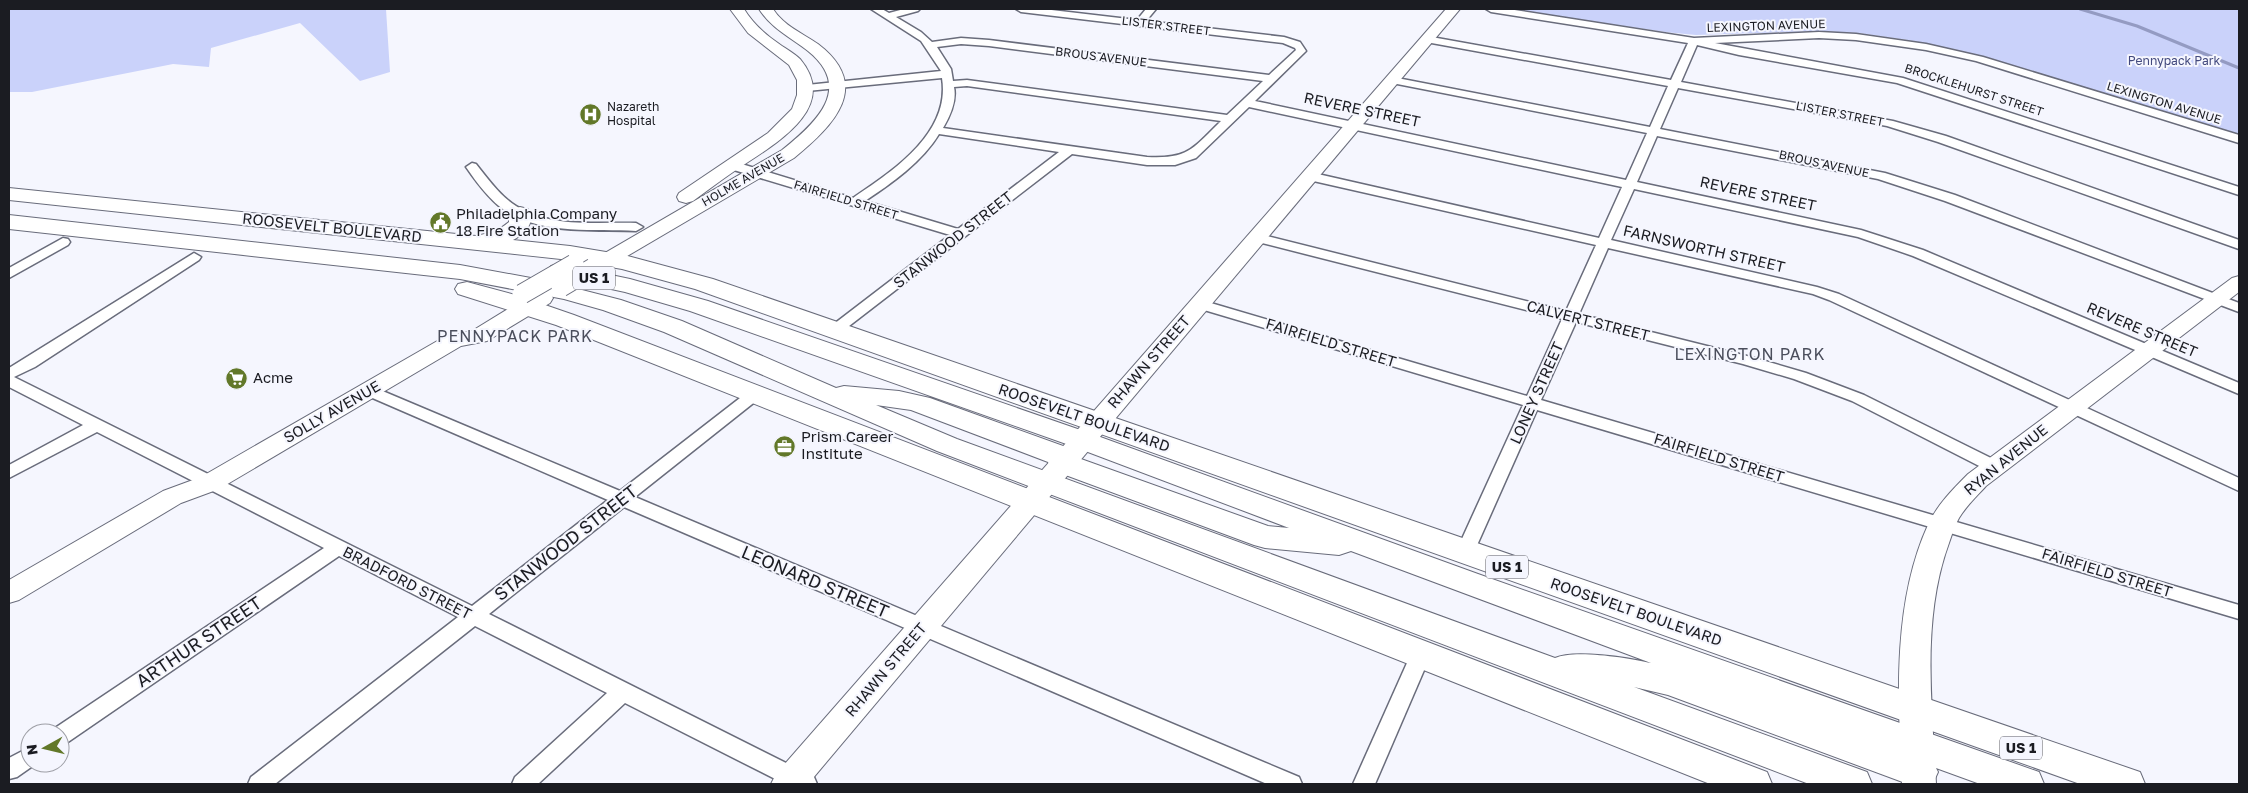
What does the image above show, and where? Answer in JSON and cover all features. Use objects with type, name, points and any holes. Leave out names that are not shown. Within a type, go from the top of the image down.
[{"type":"highway","name":"ROOSEVELT BOULEVARD","points":[[9,194],[470,243],[590,262],[697,282],[835,330],[1064,461]]},
{"type":"highway","name":"ROOSEVELT BOULEVARD","points":[[9,208],[485,259],[595,278],[699,306],[1064,461],[1424,639],[1539,666],[1853,784]]},
{"type":"highway","points":[[470,243],[497,238],[510,232],[520,222],[520,214]]},
{"type":"highway","name":"ROOSEVELT BOULEVARD","points":[[9,222],[421,267],[528,284],[590,298],[632,311],[698,336],[918,434],[1348,511],[1465,567],[1919,763],[2025,784]]},
{"type":"highway","name":"ROOSEVELT BOULEVARD","points":[[9,236],[436,284],[526,300],[755,394],[1064,461],[1387,553],[1465,567]]},
{"type":"highway","points":[[1424,639],[1562,710],[1752,784]]},
{"type":"highway","points":[[1539,666],[1617,670],[1655,677],[1919,763]]},
{"type":"highway","name":"ROOSEVELT BOULEVARD","points":[[1919,763],[2126,784]]},
{"type":"main road","points":[[736,9],[755,32],[797,64],[802,72],[807,88]]},
{"type":"main road","points":[[766,9],[777,24],[826,57],[838,76],[839,85]]},
{"type":"main road","name":"RHAWN STREET","points":[[796,782],[921,628],[1255,237],[1453,9]]},
{"type":"main road","name":"HOLME AVENUE","points":[[590,262],[636,227],[700,188],[744,169],[788,154],[817,129],[829,114],[836,100],[839,85]]},
{"type":"main road","name":"HOLME AVENUE","points":[[526,300],[590,262],[689,211],[764,152],[797,113],[804,102],[807,88]]},
{"type":"main road","name":"RYAN AVENUE","points":[[1919,763],[1919,604],[1942,525],[1962,495],[1977,480],[2239,282]]},
{"type":"main road","name":"SOLLY AVENUE","points":[[9,593],[172,497],[210,483],[454,341],[479,336],[526,300]]},
{"type":"main road","name":"SOLLY AVENUE","points":[[9,610],[186,505],[210,483]]},
{"type":"street","points":[[855,202],[904,168],[916,156],[936,130],[946,107],[948,79],[941,60],[930,45],[911,29],[876,9]]},
{"type":"street","points":[[887,16],[915,9]]},
{"type":"street","name":"LISTER STREET","points":[[1022,9],[1284,40],[1300,47],[1301,51],[1298,55],[1272,78]]},
{"type":"street","points":[[1139,23],[1151,9]]},
{"type":"street","name":"LEXINGTON AVENUE","points":[[1491,9],[1694,41],[1819,35],[1866,38],[1926,47],[1979,59],[2239,139]]},
{"type":"street","name":"LISTER STREET","points":[[1426,40],[1859,116],[1911,128],[2239,245]]},
{"type":"street","name":"BROUS AVENUE","points":[[930,45],[961,41],[990,43],[1272,78]]},
{"type":"street","name":"LONEY STREET","points":[[1465,567],[1532,403],[1694,41]]},
{"type":"street","name":"BROCKLEHURST STREET","points":[[1694,41],[1739,52],[1866,73],[1906,82],[2239,191]]},
{"type":"street","points":[[936,130],[1154,162],[1171,162],[1192,155],[1272,78]]},
{"type":"street","points":[[807,88],[948,79],[1230,119]]},
{"type":"street","name":"BROUS AVENUE","points":[[1392,80],[1851,168],[1909,184],[2239,308]]},
{"type":"street","name":"REVERE STREET","points":[[1248,103],[1835,227],[1886,241],[2239,388]]},
{"type":"street","name":"STANWOOD STREET","points":[[835,330],[1070,149]]},
{"type":"street","points":[[472,167],[506,204],[520,214],[543,222],[636,227]]},
{"type":"street","name":"FAIRFIELD STREET","points":[[744,169],[960,234]]},
{"type":"street","name":"FARNSWORTH STREET","points":[[1309,176],[1834,297],[2239,484]]},
{"type":"street","name":"CALVERT STREET","points":[[1255,237],[1749,361],[1800,376],[1858,398],[1995,467]]},
{"type":"street","points":[[9,274],[63,242]]},
{"type":"street","points":[[9,374],[29,364],[194,257]]},
{"type":"street","name":"FAIRFIELD STREET","points":[[1199,304],[2239,612]]},
{"type":"street","name":"BRADFORD STREET","points":[[9,381],[474,616],[796,782]]},
{"type":"street","name":"LEONARD STREET","points":[[367,390],[921,628],[1034,674],[1291,784]]},
{"type":"street","name":"STANWOOD STREET","points":[[259,784],[755,394]]},
{"type":"street","points":[[9,472],[97,425]]},
{"type":"street","name":"ARTHUR STREET","points":[[70,729],[338,548]]},
{"type":"street","points":[[1364,784],[1424,639]]},
{"type":"street","points":[[523,784],[623,692]]},
{"type":"street","points":[[9,770],[20,763]]},
{"type":"green space","points":[[9,9],[386,9],[390,72],[360,81],[300,23],[211,48],[209,67],[173,64],[32,92],[9,92]]},
{"type":"green space","name":"Pennypack Park","points":[[1509,9],[2239,9],[2239,135],[1961,51],[1907,40],[1859,33],[1817,31],[1696,35]]},
{"type":"waterway","points":[[2080,9],[2137,26],[2239,68]]},
{"type":"place","name":"Nazareth Hospital","points":[[591,114]]},
{"type":"place","name":"Philadelphia Company 18 Fire Station","points":[[440,223]]},
{"type":"place","name":"Acme","points":[[237,378]]},
{"type":"place","name":"Prism Career Institute","points":[[785,446]]},
{"type":"district","name":"PENNYPACK PARK","points":[[515,336]]},
{"type":"district","name":"LEXINGTON PARK","points":[[1750,354]]}]
